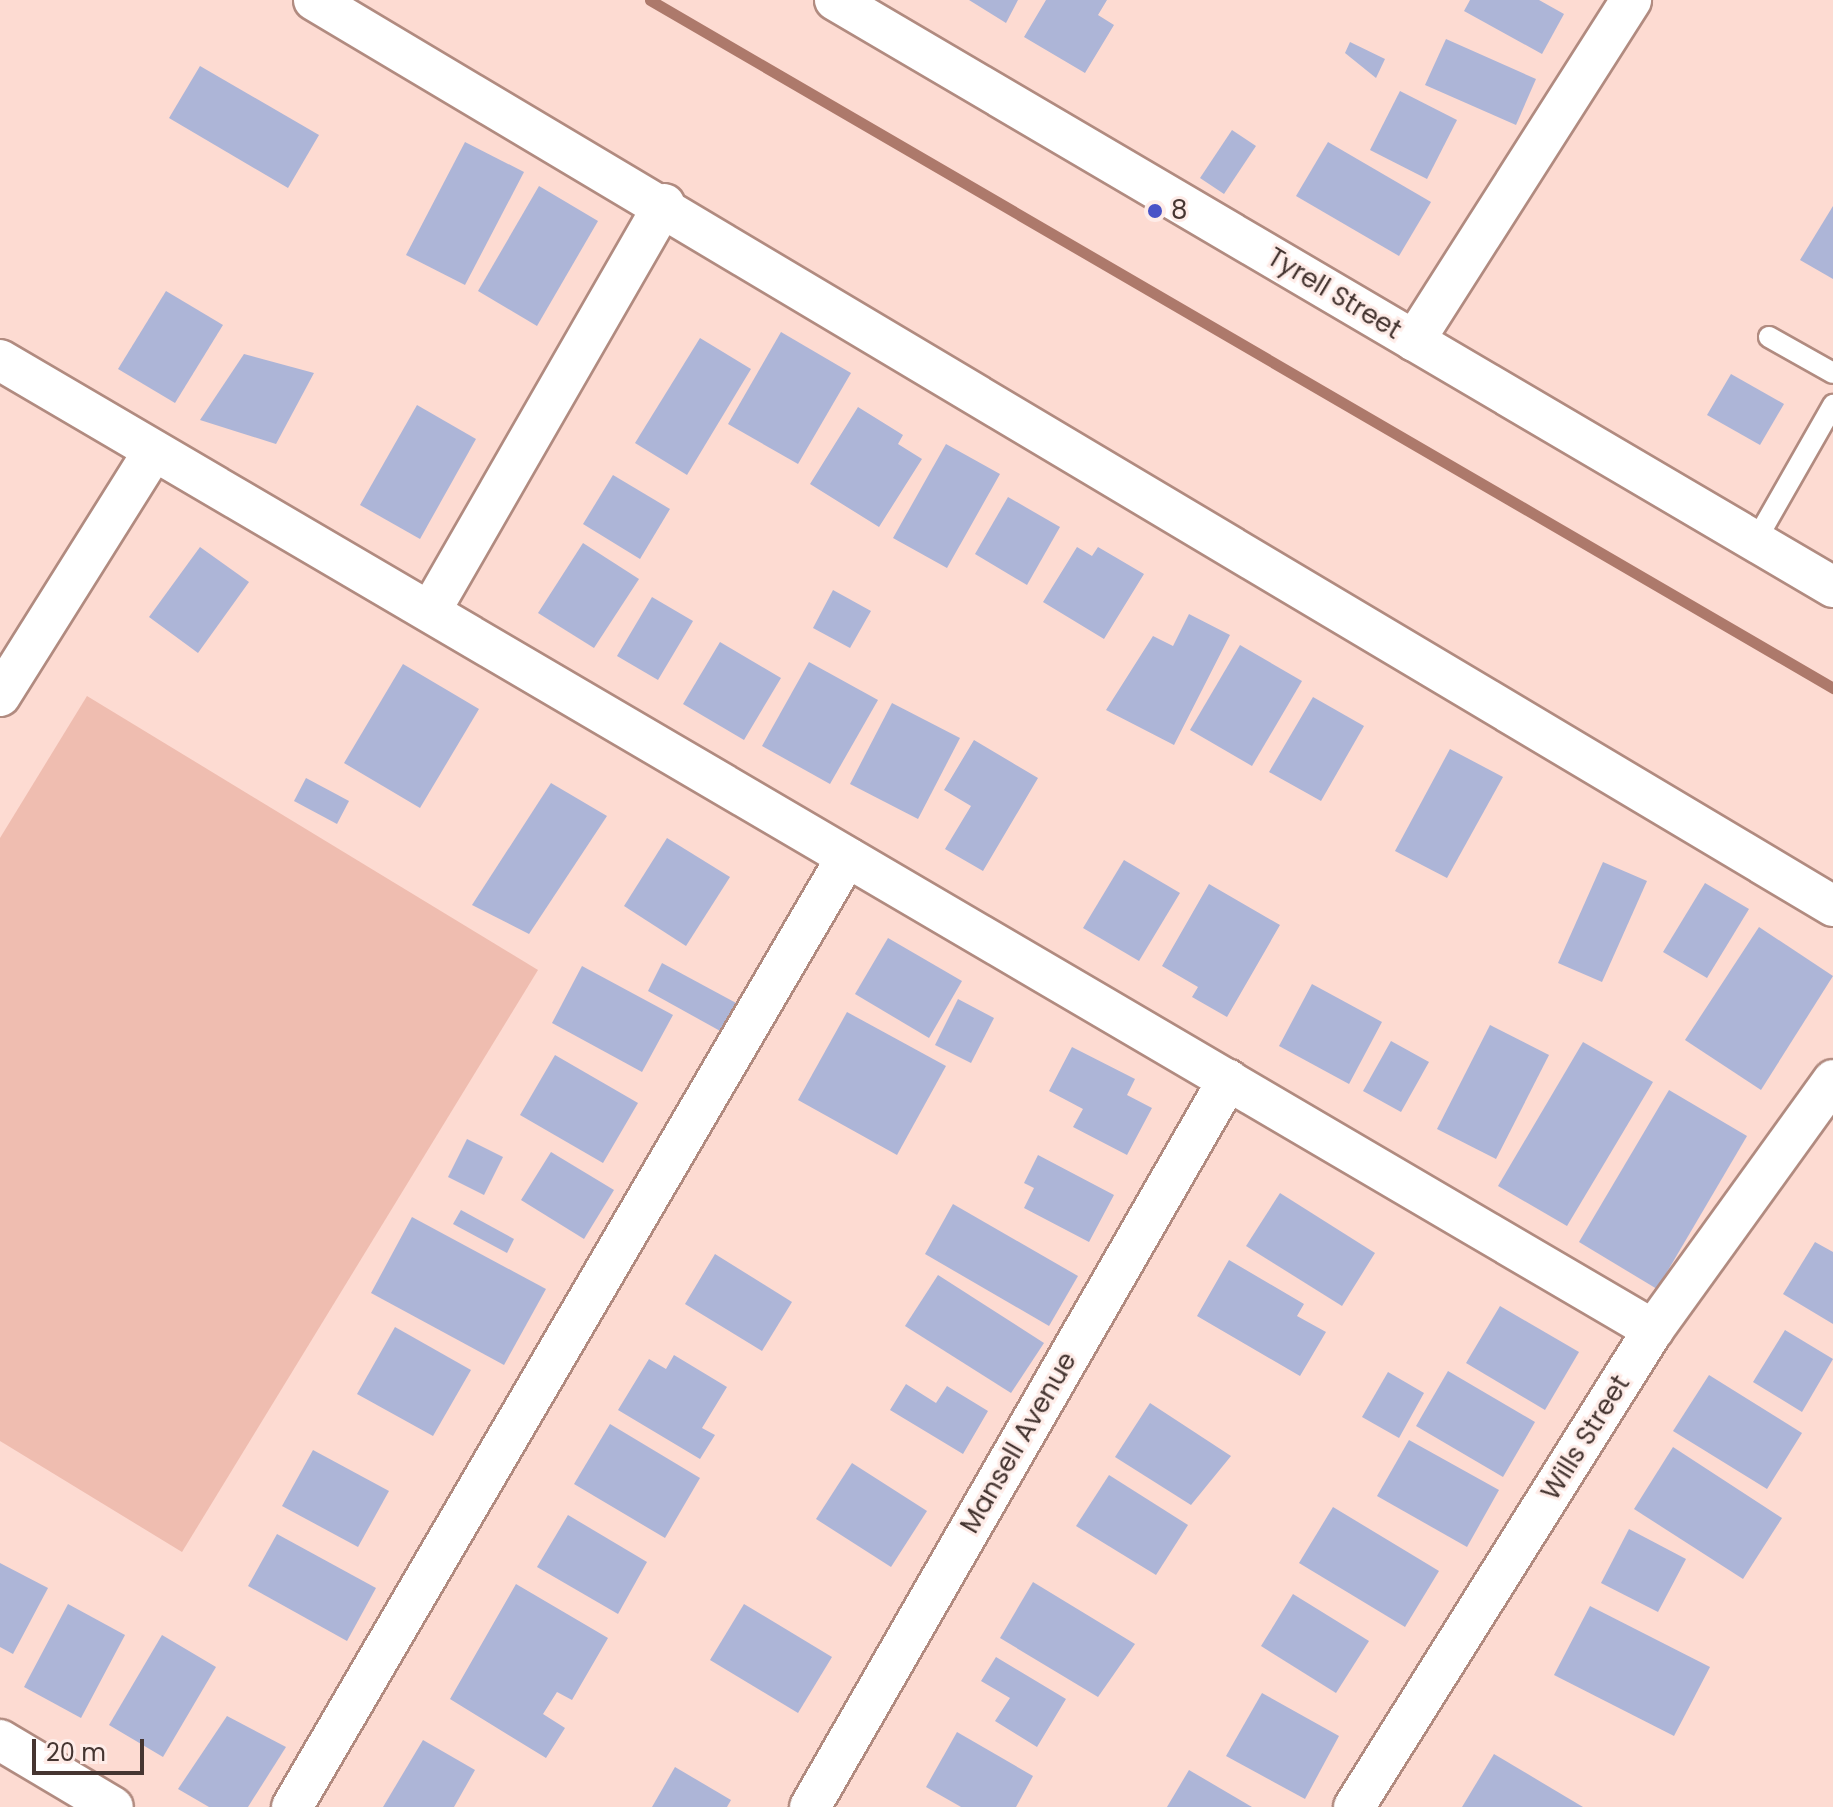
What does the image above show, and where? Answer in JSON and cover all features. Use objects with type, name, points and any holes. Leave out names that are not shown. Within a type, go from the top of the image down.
[{"type":"street","points":[[314,0],[664,204],[1833,906]]},
{"type":"street","name":"Tyrell Street","points":[[835,0],[1833,587]]},
{"type":"street","points":[[1414,341],[1631,0]]},
{"type":"street","points":[[432,608],[664,204]]},
{"type":"street","points":[[0,360],[152,454],[432,608],[847,857],[1653,1330]]},
{"type":"street","points":[[0,696],[152,454]]},
{"type":"street","points":[[292,1807],[847,857]]},
{"type":"street","name":"Mansell Avenue","points":[[810,1807],[1228,1080]]},
{"type":"street","name":"Wills Street","points":[[1354,1807],[1653,1330],[1833,1080]]},
{"type":"street","points":[[0,1740],[113,1807]]},
{"type":"lane","points":[[1769,337],[1833,373]]},
{"type":"lane","points":[[1755,542],[1833,405]]},
{"type":"shaded area","points":[[87,696],[538,970],[182,1552],[0,1441],[0,838]]},
{"type":"building","points":[[969,0],[1018,0],[1006,23]]},
{"type":"building","points":[[1046,0],[1107,0],[1098,15],[1114,25],[1085,73],[1024,37]]},
{"type":"building","points":[[1470,0],[1539,0],[1564,14],[1542,54],[1464,11]]},
{"type":"building","points":[[1446,39],[1536,79],[1516,125],[1425,85]]},
{"type":"building","points":[[1350,42],[1385,59],[1376,78],[1345,53]]},
{"type":"building","points":[[200,66],[319,135],[288,188],[169,118]]},
{"type":"building","points":[[1400,91],[1457,120],[1427,179],[1370,150]]},
{"type":"building","points":[[1232,130],[1256,146],[1224,194],[1200,178]]},
{"type":"building","points":[[465,142],[524,172],[465,285],[406,255]]},
{"type":"building","points":[[1328,142],[1431,202],[1399,256],[1296,196]]},
{"type":"building","points":[[539,186],[598,221],[537,326],[478,291]]},
{"type":"building","points":[[1833,206],[1833,279],[1800,260]]},
{"type":"building","points":[[166,291],[223,325],[175,403],[118,369]]},
{"type":"building","points":[[781,332],[851,373],[798,464],[728,424]]},
{"type":"building","points":[[700,338],[751,369],[687,475],[635,443]]},
{"type":"building","points":[[244,354],[314,373],[276,444],[200,420]]},
{"type":"building","points":[[1731,374],[1784,404],[1760,445],[1707,415]]},
{"type":"building","points":[[417,405],[476,439],[420,539],[360,505]]},
{"type":"building","points":[[858,407],[903,435],[898,444],[922,459],[879,527],[810,484]]},
{"type":"building","points":[[946,444],[1000,474],[947,568],[893,538]]},
{"type":"building","points":[[613,475],[670,509],[640,559],[583,524]]},
{"type":"building","points":[[1008,497],[1060,527],[1027,585],[975,554]]},
{"type":"building","points":[[583,543],[639,579],[594,648],[538,613]]},
{"type":"building","points":[[200,547],[249,582],[198,653],[149,617]]},
{"type":"building","points":[[1077,547],[1092,556],[1098,547],[1144,574],[1104,639],[1043,602]]},
{"type":"building","points":[[833,590],[871,611],[850,648],[813,628]]},
{"type":"building","points":[[652,597],[693,621],[658,680],[617,656]]},
{"type":"building","points":[[1189,614],[1230,635],[1174,745],[1106,710],[1153,636],[1173,646]]},
{"type":"building","points":[[720,642],[781,678],[744,740],[683,704]]},
{"type":"building","points":[[1240,645],[1302,681],[1252,766],[1190,730]]},
{"type":"building","points":[[809,662],[878,700],[830,784],[762,746]]},
{"type":"building","points":[[403,664],[479,709],[420,808],[344,763]]},
{"type":"building","points":[[1313,697],[1364,726],[1321,801],[1269,772]]},
{"type":"building","points":[[892,703],[960,738],[918,819],[850,784]]},
{"type":"building","points":[[974,740],[1038,778],[983,871],[945,849],[971,806],[944,790]]},
{"type":"building","points":[[1450,749],[1503,777],[1447,878],[1395,851]]},
{"type":"building","points":[[306,778],[349,801],[337,824],[294,801]]},
{"type":"building","points":[[551,783],[607,816],[529,934],[472,905]]},
{"type":"building","points":[[667,838],[730,877],[686,946],[624,906]]},
{"type":"building","points":[[1124,860],[1180,893],[1139,961],[1083,928]]},
{"type":"building","points":[[1603,862],[1647,881],[1602,982],[1558,963]]},
{"type":"building","points":[[1705,883],[1749,909],[1707,978],[1663,952]]},
{"type":"building","points":[[1209,884],[1280,925],[1227,1017],[1192,997],[1198,987],[1162,966]]},
{"type":"building","points":[[1759,927],[1833,976],[1761,1090],[1685,1040]]},
{"type":"building","points":[[888,938],[962,981],[929,1038],[855,994]]},
{"type":"building","points":[[662,963],[738,1004],[722,1032],[648,991]]},
{"type":"building","points":[[582,966],[673,1015],[642,1072],[552,1023]]},
{"type":"building","points":[[1312,984],[1382,1022],[1349,1084],[1279,1046]]},
{"type":"building","points":[[958,999],[994,1018],[971,1063],[935,1045]]},
{"type":"building","points":[[847,1012],[946,1066],[897,1155],[798,1100]]},
{"type":"building","points":[[1490,1025],[1549,1055],[1496,1159],[1437,1129]]},
{"type":"building","points":[[1391,1041],[1429,1062],[1401,1112],[1363,1091]]},
{"type":"building","points":[[1583,1042],[1653,1082],[1567,1226],[1498,1186]]},
{"type":"building","points":[[1072,1047],[1135,1079],[1127,1095],[1152,1108],[1127,1155],[1073,1127],[1083,1109],[1049,1091]]},
{"type":"building","points":[[555,1055],[638,1103],[603,1163],[520,1115]]},
{"type":"building","points":[[1669,1090],[1747,1136],[1657,1289],[1579,1242]]},
{"type":"building","points":[[467,1139],[503,1157],[484,1195],[448,1177]]},
{"type":"building","points":[[551,1152],[614,1190],[584,1239],[521,1200]]},
{"type":"building","points":[[1038,1155],[1114,1195],[1089,1242],[1024,1208],[1034,1188],[1024,1183]]},
{"type":"building","points":[[1280,1193],[1375,1253],[1342,1306],[1246,1246]]},
{"type":"building","points":[[953,1204],[1078,1276],[1049,1326],[925,1254]]},
{"type":"building","points":[[461,1210],[514,1239],[507,1253],[453,1224]]},
{"type":"building","points":[[412,1217],[546,1289],[504,1365],[371,1293]]},
{"type":"building","points":[[1815,1242],[1833,1252],[1833,1324],[1783,1294]]},
{"type":"building","points":[[715,1254],[792,1302],[762,1351],[685,1304]]},
{"type":"building","points":[[1229,1260],[1304,1304],[1297,1316],[1326,1332],[1300,1376],[1197,1316]]},
{"type":"building","points":[[938,1275],[1044,1343],[1011,1393],[905,1326]]},
{"type":"building","points":[[1500,1306],[1579,1352],[1545,1410],[1466,1363]]},
{"type":"building","points":[[395,1327],[471,1370],[433,1436],[357,1394]]},
{"type":"building","points":[[1785,1330],[1833,1359],[1802,1412],[1753,1382]]},
{"type":"building","points":[[674,1355],[727,1387],[702,1428],[715,1435],[700,1459],[618,1410],[649,1359],[666,1369]]},
{"type":"building","points":[[1448,1371],[1535,1422],[1503,1477],[1416,1426]]},
{"type":"building","points":[[1388,1372],[1424,1393],[1399,1438],[1362,1417]]},
{"type":"building","points":[[1709,1375],[1802,1433],[1767,1489],[1673,1431]]},
{"type":"building","points":[[906,1384],[936,1403],[947,1386],[988,1411],[963,1454],[890,1410]]},
{"type":"building","points":[[1150,1403],[1231,1456],[1191,1505],[1115,1457]]},
{"type":"building","points":[[610,1424],[700,1478],[665,1538],[574,1484]]},
{"type":"building","points":[[1409,1440],[1499,1490],[1467,1547],[1377,1496]]},
{"type":"building","points":[[1673,1447],[1782,1518],[1743,1579],[1634,1509]]},
{"type":"building","points":[[313,1450],[389,1491],[358,1547],[282,1506]]},
{"type":"building","points":[[852,1463],[927,1511],[891,1567],[816,1519]]},
{"type":"building","points":[[1109,1475],[1188,1525],[1156,1575],[1076,1526]]},
{"type":"building","points":[[1333,1507],[1439,1571],[1405,1627],[1299,1563]]},
{"type":"building","points":[[568,1515],[647,1562],[618,1614],[537,1567]]},
{"type":"building","points":[[1629,1529],[1686,1559],[1658,1612],[1601,1583]]},
{"type":"building","points":[[277,1534],[376,1588],[347,1641],[248,1586]]},
{"type":"building","points":[[0,1563],[48,1588],[13,1654],[0,1647]]},
{"type":"building","points":[[1033,1582],[1135,1644],[1098,1697],[1000,1638]]},
{"type":"building","points":[[516,1584],[608,1638],[572,1700],[557,1692],[543,1714],[565,1728],[546,1758],[450,1699]]},
{"type":"building","points":[[1293,1594],[1369,1641],[1336,1693],[1261,1646]]},
{"type":"building","points":[[68,1604],[125,1635],[81,1718],[24,1687]]},
{"type":"building","points":[[744,1604],[832,1657],[798,1713],[710,1660]]},
{"type":"building","points":[[1590,1606],[1710,1667],[1674,1736],[1554,1675]]},
{"type":"building","points":[[162,1635],[216,1667],[163,1757],[109,1725]]},
{"type":"building","points":[[996,1657],[1066,1699],[1037,1747],[995,1721],[1010,1698],[981,1681]]},
{"type":"building","points":[[1262,1693],[1339,1736],[1305,1799],[1226,1756]]},
{"type":"building","points":[[227,1716],[286,1747],[248,1807],[209,1807],[178,1789]]},
{"type":"building","points":[[957,1732],[1033,1776],[1016,1807],[961,1807],[926,1787]]},
{"type":"building","points":[[423,1740],[475,1770],[454,1807],[383,1807]]},
{"type":"building","points":[[1494,1754],[1583,1807],[1462,1807]]},
{"type":"building","points":[[675,1767],[731,1800],[727,1807],[652,1807]]},
{"type":"building","points":[[1189,1770],[1252,1807],[1167,1807]]},
{"type":"waterway","points":[[650,0],[1833,688]]},
{"type":"place","name":"8","points":[[1155,211]]}]
